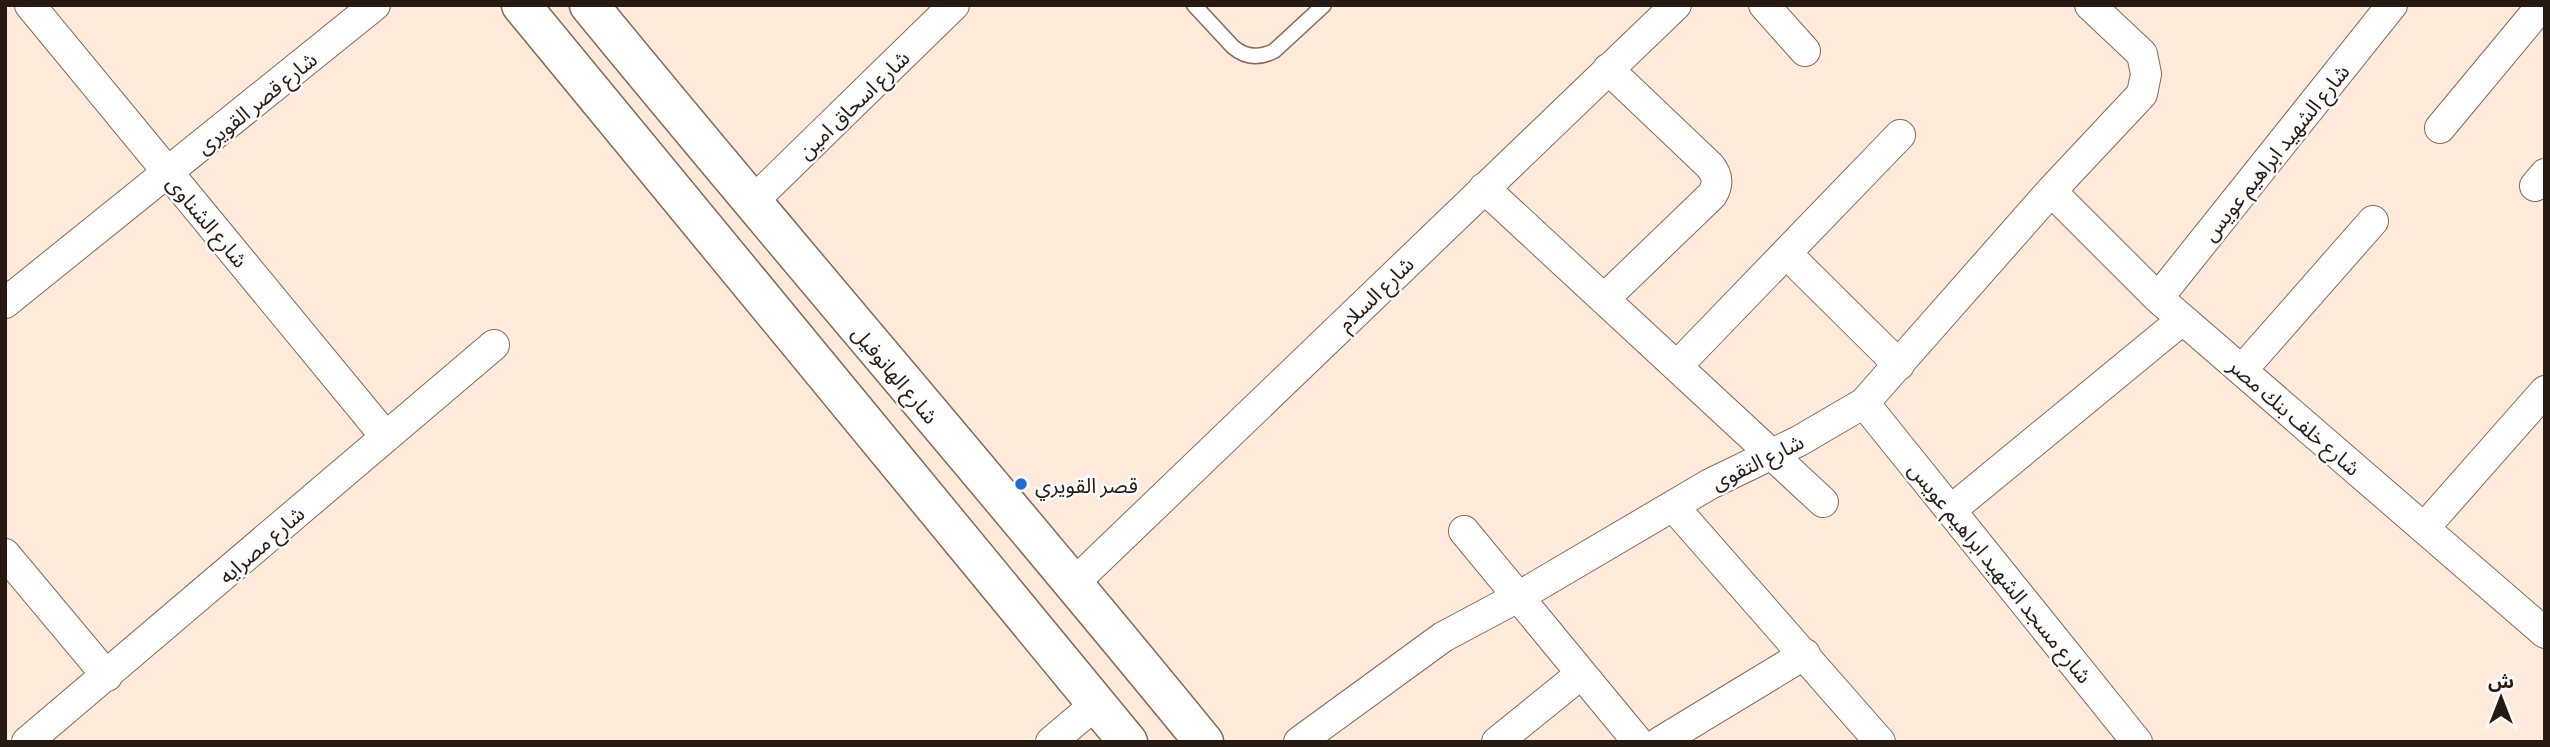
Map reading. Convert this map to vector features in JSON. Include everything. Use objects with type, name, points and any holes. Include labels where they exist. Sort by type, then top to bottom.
[{"type":"street","name":"شارع الشناوى","points":[[30,5],[386,437]]},
{"type":"street","name":"شارع قصر القويرى","points":[[5,303],[374,5]]},
{"type":"street","points":[[521,5],[1128,742]]},
{"type":"street","name":"شارع الهانوفيل","points":[[589,5],[751,203],[1074,583],[1204,742]]},
{"type":"street","name":"شارع اسحاق امين","points":[[751,203],[954,5]]},
{"type":"street","name":"شارع السلام","points":[[1074,583],[1676,5]]},
{"type":"street","points":[[1764,5],[1805,51]]},
{"type":"street","name":"شارع التقوى","points":[[1299,742],[1427,647],[1738,469],[1773,455],[1822,429],[1864,402],[2141,94],[2146,74],[2141,54],[2090,5]]},
{"type":"street","name":"شارع الشهيد ابراهيم عويس","points":[[2158,298],[2392,5]]},
{"type":"street","points":[[2440,128],[2537,20]]},
{"type":"street","points":[[1604,299],[1712,195],[1717,188],[1718,179],[1709,165],[1608,69]]},
{"type":"street","points":[[1677,366],[1900,135]]},
{"type":"street","points":[[1484,188],[1824,502]]},
{"type":"street","name":"شارع خلف بنك مصر","points":[[2051,191],[2182,320],[2545,633]]},
{"type":"street","points":[[2242,370],[2373,221]]},
{"type":"street","points":[[1786,253],[1899,365]]},
{"type":"street","points":[[1951,510],[2182,320]]},
{"type":"street","name":"شارع مصرايه","points":[[27,742],[494,345]]},
{"type":"street","points":[[2425,527],[2545,391]]},
{"type":"street","name":"شارع مسجد الشهيد ابراهيم عويس","points":[[1864,402],[2137,742]]},
{"type":"street","points":[[1673,506],[1880,742]]},
{"type":"street","points":[[1464,531],[1638,742]]},
{"type":"street","points":[[5,554],[107,676]]},
{"type":"street","points":[[1660,742],[1805,654]]},
{"type":"street","points":[[1497,742],[1581,674]]},
{"type":"street","points":[[1051,742],[1096,704]]},
{"type":"lane","points":[[1194,5],[1233,47],[1252,57],[1264,56],[1274,51],[1324,5]]},
{"type":"place","name":"قصر القويري","points":[[1021,484]]}]
